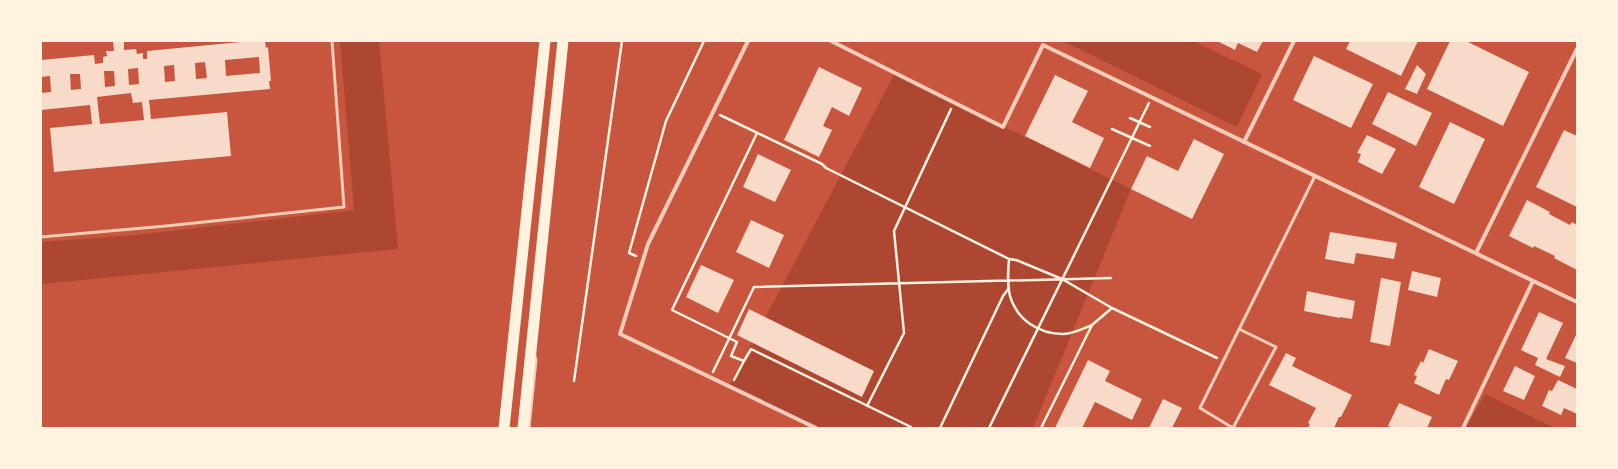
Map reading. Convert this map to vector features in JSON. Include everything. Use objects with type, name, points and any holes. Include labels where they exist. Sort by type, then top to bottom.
[{"type":"highway","points":[[504,428],[545,41]]},
{"type":"highway","points":[[523,428],[563,41]]},
{"type":"street","points":[[748,41],[648,244],[620,334],[816,428]]},
{"type":"street","points":[[831,41],[1002,127],[1044,43],[1244,142],[1577,302]]},
{"type":"street","points":[[1244,142],[1294,41]]},
{"type":"street","points":[[1476,253],[1577,49]]},
{"type":"street","points":[[1463,428],[1533,281]]},
{"type":"lane","points":[[41,236],[166,226],[344,207],[332,41]]},
{"type":"lane","points":[[1239,329],[1276,347],[1233,428],[1200,408],[1223,360],[1315,176]]},
{"type":"lane","points":[[529,428],[536,360],[532,344]]},
{"type":"path","points":[[574,381],[622,41]]},
{"type":"path","points":[[644,259],[629,253],[661,136],[666,121],[704,41]]},
{"type":"path","points":[[989,428],[1152,97]]},
{"type":"path","points":[[867,406],[904,332],[894,231],[954,103]]},
{"type":"path","points":[[713,112],[822,164],[826,168],[1009,259],[1016,260],[1062,279],[1112,308],[1223,360]]},
{"type":"path","points":[[1130,118],[1150,127]]},
{"type":"path","points":[[1112,129],[1150,146]]},
{"type":"path","points":[[744,362],[731,356],[737,342],[672,310],[757,133]]},
{"type":"path","points":[[1009,259],[1007,280],[1010,297],[1019,314],[1030,325],[1038,329],[1045,332],[1064,334],[1080,331],[1092,325],[1112,308]]},
{"type":"path","points":[[710,377],[754,287],[1111,278]]},
{"type":"path","points":[[940,428],[1003,296],[1009,288]]},
{"type":"path","points":[[1041,428],[1092,325]]},
{"type":"path","points":[[730,387],[751,349],[911,427],[910,428]]},
{"type":"shaded area","points":[[340,41],[379,41],[398,249],[41,284],[41,242],[135,235],[354,210]]},
{"type":"shaded area","points":[[1063,41],[1193,41],[1262,74],[1237,127]]},
{"type":"shaded area","points":[[895,73],[1131,189],[1033,428],[816,428],[729,386]]},
{"type":"shaded area","points":[[1485,394],[1555,428],[1466,428]]},
{"type":"building","points":[[113,41],[124,41],[124,50],[136,49],[137,54],[143,53],[143,59],[147,59],[147,51],[265,41],[266,48],[268,47],[271,81],[269,81],[270,89],[149,100],[151,119],[227,112],[231,156],[54,172],[50,128],[92,124],[90,105],[41,110],[41,93],[51,92],[50,76],[41,77],[41,60],[94,55],[95,64],[103,63],[103,57],[107,56],[106,51],[114,51]],"holes":[[[259,57],[260,73],[226,76],[225,60]],[[205,62],[207,78],[196,79],[195,63]],[[174,65],[175,81],[165,82],[164,66]],[[138,68],[139,84],[129,85],[128,69]],[[104,71],[114,71],[115,86],[105,87]],[[70,74],[80,74],[81,89],[71,90]],[[131,93],[133,103],[142,102],[144,120],[100,124],[97,97]]]},
{"type":"building","points":[[1217,41],[1263,41],[1257,52],[1238,43],[1235,50]]},
{"type":"building","points":[[1350,41],[1418,41],[1401,76],[1346,49]]},
{"type":"building","points":[[1450,41],[1466,41],[1529,72],[1503,126],[1427,89]]},
{"type":"building","points":[[1314,56],[1373,84],[1351,128],[1293,100]]},
{"type":"building","points":[[1417,65],[1426,74],[1417,94],[1405,89]]},
{"type":"building","points":[[819,67],[862,88],[849,116],[832,107],[823,126],[832,130],[819,157],[784,140]]},
{"type":"building","points":[[1055,75],[1088,91],[1072,122],[1104,138],[1090,168],[1025,136]]},
{"type":"building","points":[[1388,92],[1432,113],[1416,146],[1372,124]]},
{"type":"building","points":[[1450,122],[1485,139],[1454,204],[1419,187]]},
{"type":"building","points":[[1564,130],[1577,136],[1577,207],[1536,187]]},
{"type":"building","points":[[1367,135],[1396,149],[1382,174],[1358,162],[1361,154],[1357,153]]},
{"type":"building","points":[[1194,139],[1224,154],[1192,219],[1131,189],[1147,156],[1178,171]]},
{"type":"building","points":[[758,154],[791,170],[775,202],[743,187]]},
{"type":"building","points":[[1527,200],[1570,225],[1572,222],[1577,225],[1577,270],[1554,258],[1555,256],[1534,246],[1533,248],[1509,236]]},
{"type":"building","points":[[751,220],[784,235],[769,268],[736,252]]},
{"type":"building","points":[[1330,232],[1397,243],[1394,259],[1356,253],[1354,264],[1325,259]]},
{"type":"building","points":[[701,265],[734,280],[718,313],[686,297]]},
{"type":"building","points":[[1412,271],[1441,278],[1437,297],[1408,290]]},
{"type":"building","points":[[1381,278],[1401,282],[1390,346],[1370,342]]},
{"type":"building","points":[[1307,291],[1355,301],[1352,319],[1304,311]]},
{"type":"building","points":[[749,309],[874,371],[862,397],[737,335]]},
{"type":"building","points":[[1539,312],[1563,323],[1546,359],[1565,366],[1560,377],[1535,365],[1538,358],[1521,350]]},
{"type":"building","points":[[1577,333],[1577,363],[1565,358]]},
{"type":"building","points":[[1429,349],[1458,361],[1449,380],[1446,379],[1439,395],[1414,383],[1417,376],[1414,375],[1421,361],[1423,363]]},
{"type":"building","points":[[1286,353],[1296,358],[1292,366],[1352,395],[1334,428],[1308,428],[1310,424],[1308,423],[1316,408],[1269,385]]},
{"type":"building","points":[[1088,360],[1110,371],[1105,381],[1142,399],[1132,420],[1095,402],[1082,428],[1055,428]]},
{"type":"building","points":[[1515,366],[1535,376],[1524,400],[1503,391]]},
{"type":"building","points":[[1558,380],[1577,389],[1577,414],[1564,408],[1561,415],[1542,406],[1549,390],[1552,391]]},
{"type":"building","points":[[1163,399],[1182,408],[1172,428],[1149,428]]},
{"type":"building","points":[[1399,403],[1432,417],[1427,428],[1393,428],[1388,426]]}]
